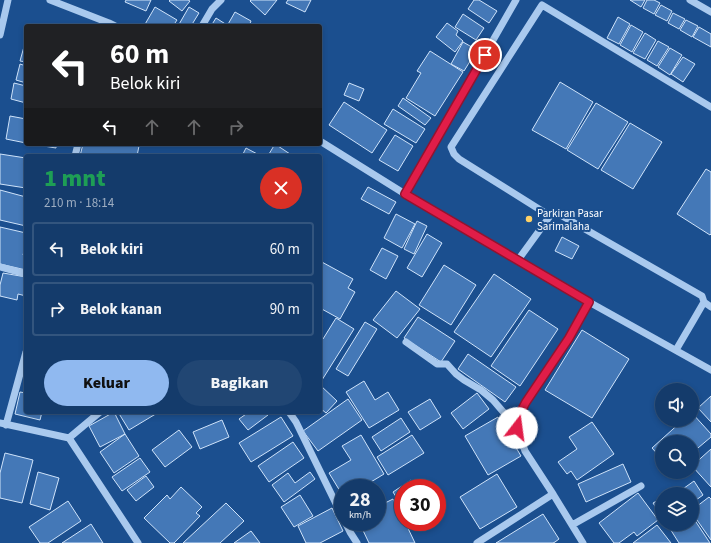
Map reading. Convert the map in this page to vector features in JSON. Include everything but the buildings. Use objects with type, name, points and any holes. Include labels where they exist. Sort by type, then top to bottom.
[{"type":"street","points":[[0,35],[8,0]]},
{"type":"street","points":[[50,0],[108,24]]},
{"type":"street","points":[[203,24],[212,9],[221,0]]},
{"type":"street","points":[[405,194],[516,0]]},
{"type":"street","points":[[690,0],[711,12]]},
{"type":"street","points":[[550,216],[458,159],[451,147],[542,4],[711,107]]},
{"type":"street","points":[[322,142],[405,194],[589,302],[711,370]]},
{"type":"street","points":[[518,260],[550,216],[557,213],[702,296],[704,302],[711,307]]},
{"type":"street","points":[[0,267],[24,273]]},
{"type":"street","points":[[583,543],[525,451],[517,428],[519,415],[526,402],[569,338],[589,302]]},
{"type":"street","points":[[676,350],[704,302]]},
{"type":"street","points":[[406,342],[436,364],[447,364],[464,380],[481,390],[493,400],[517,428]]},
{"type":"street","points":[[24,358],[3,424],[69,438],[138,543]]},
{"type":"street","points":[[69,438],[98,414]]},
{"type":"street","points":[[290,414],[296,422],[334,500]]},
{"type":"street","points":[[572,525],[641,486]]},
{"type":"street","points":[[477,543],[553,494]]},
{"type":"street","points":[[350,531],[357,543]]},
{"type":"place","name":"Parkiran Pasar Sarimalaha","points":[[529,219]]},
{"type":"route","points":[[485,55],[405,194],[589,302],[569,338],[526,402],[519,415],[517,428]]}]
